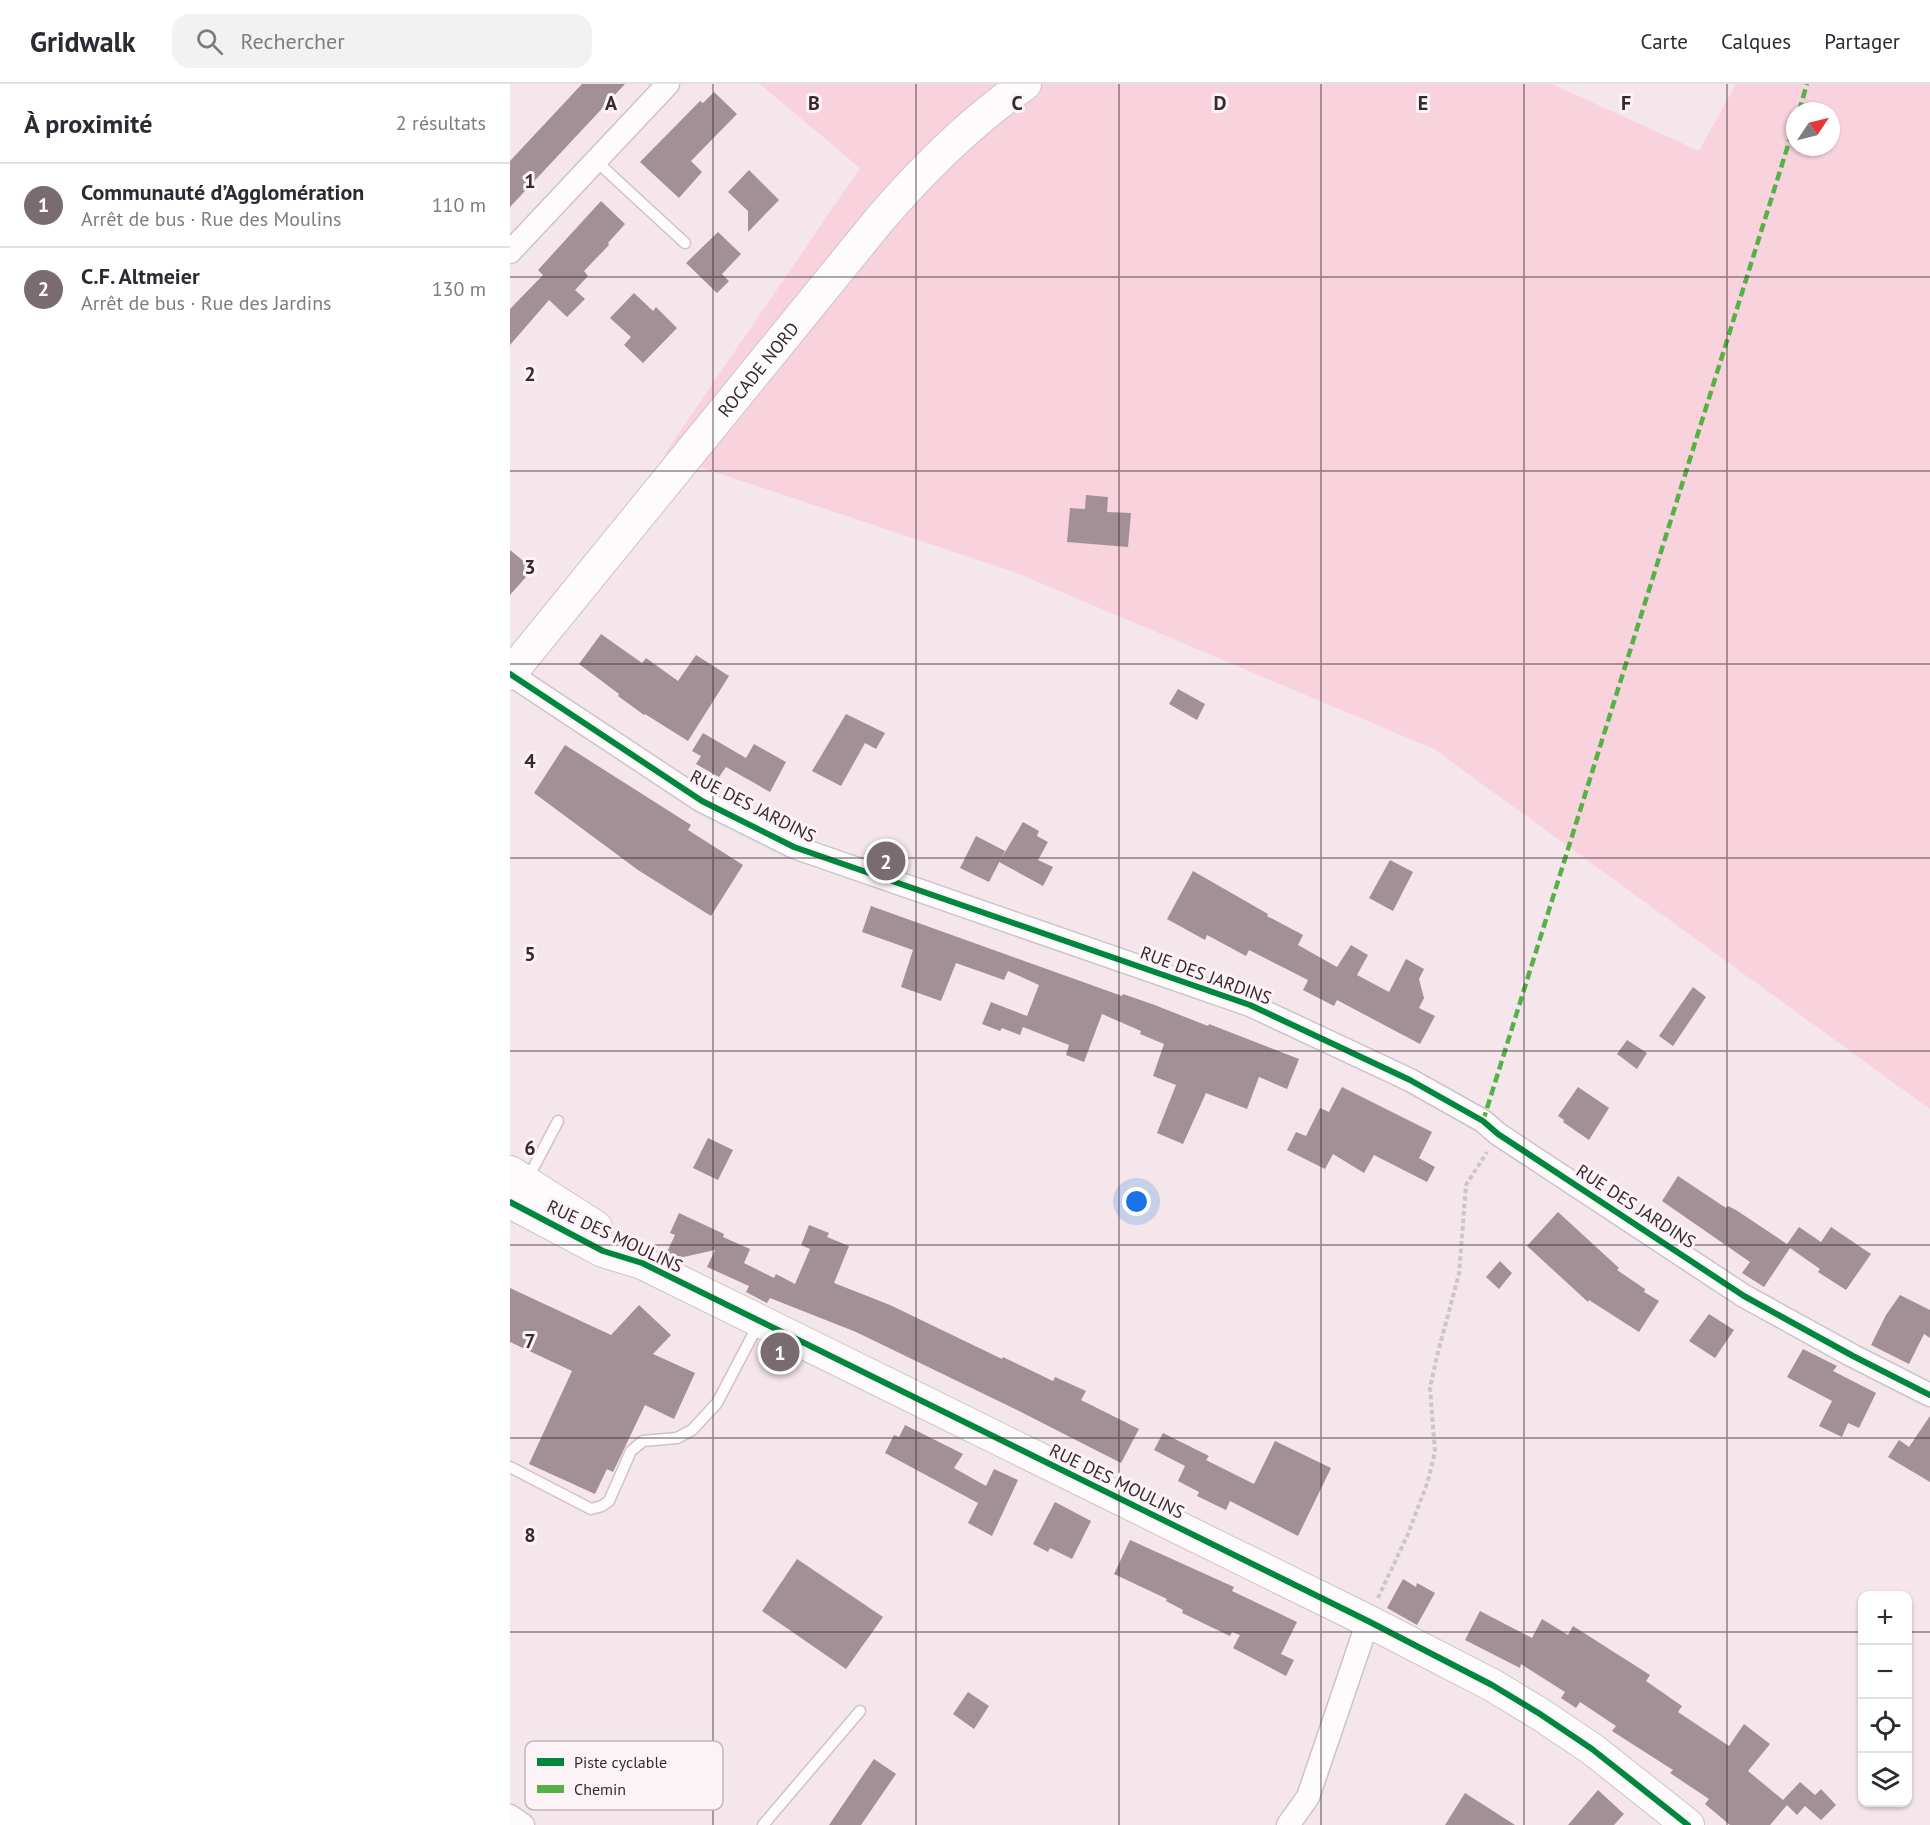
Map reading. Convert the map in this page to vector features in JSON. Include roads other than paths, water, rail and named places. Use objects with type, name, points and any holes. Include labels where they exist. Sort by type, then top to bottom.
[{"type":"main road","name":"ROCADE NORD","points":[[510,674],[913,181],[948,147],[1025,84]]},
{"type":"main road","name":"RUE DES MOULINS","points":[[517,1191],[609,1236],[642,1263],[1368,1621],[1492,1685],[1600,1755],[1688,1825]]},
{"type":"street","points":[[510,252],[668,84]]},
{"type":"street","name":"RUE DES JARDINS","points":[[510,674],[702,801],[794,847],[1250,1005],[1410,1080],[1483,1121],[1498,1134],[1744,1296],[1930,1395]]},
{"type":"street","points":[[1288,1825],[1308,1797],[1368,1621]]},
{"type":"street","points":[[510,1816],[523,1825]]},
{"type":"lane","points":[[596,161],[685,243]]},
{"type":"lane","points":[[517,1191],[558,1121]]},
{"type":"lane","points":[[510,1467],[591,1509],[602,1506],[609,1501],[632,1451],[643,1441],[677,1438],[692,1430],[717,1403],[759,1322]]},
{"type":"lane","points":[[764,1825],[860,1711]]},
{"type":"place","name":"C.F. Altmeier","points":[[886,861]]},
{"type":"place","name":"Communauté d’Agglomération","points":[[780,1352]]}]
